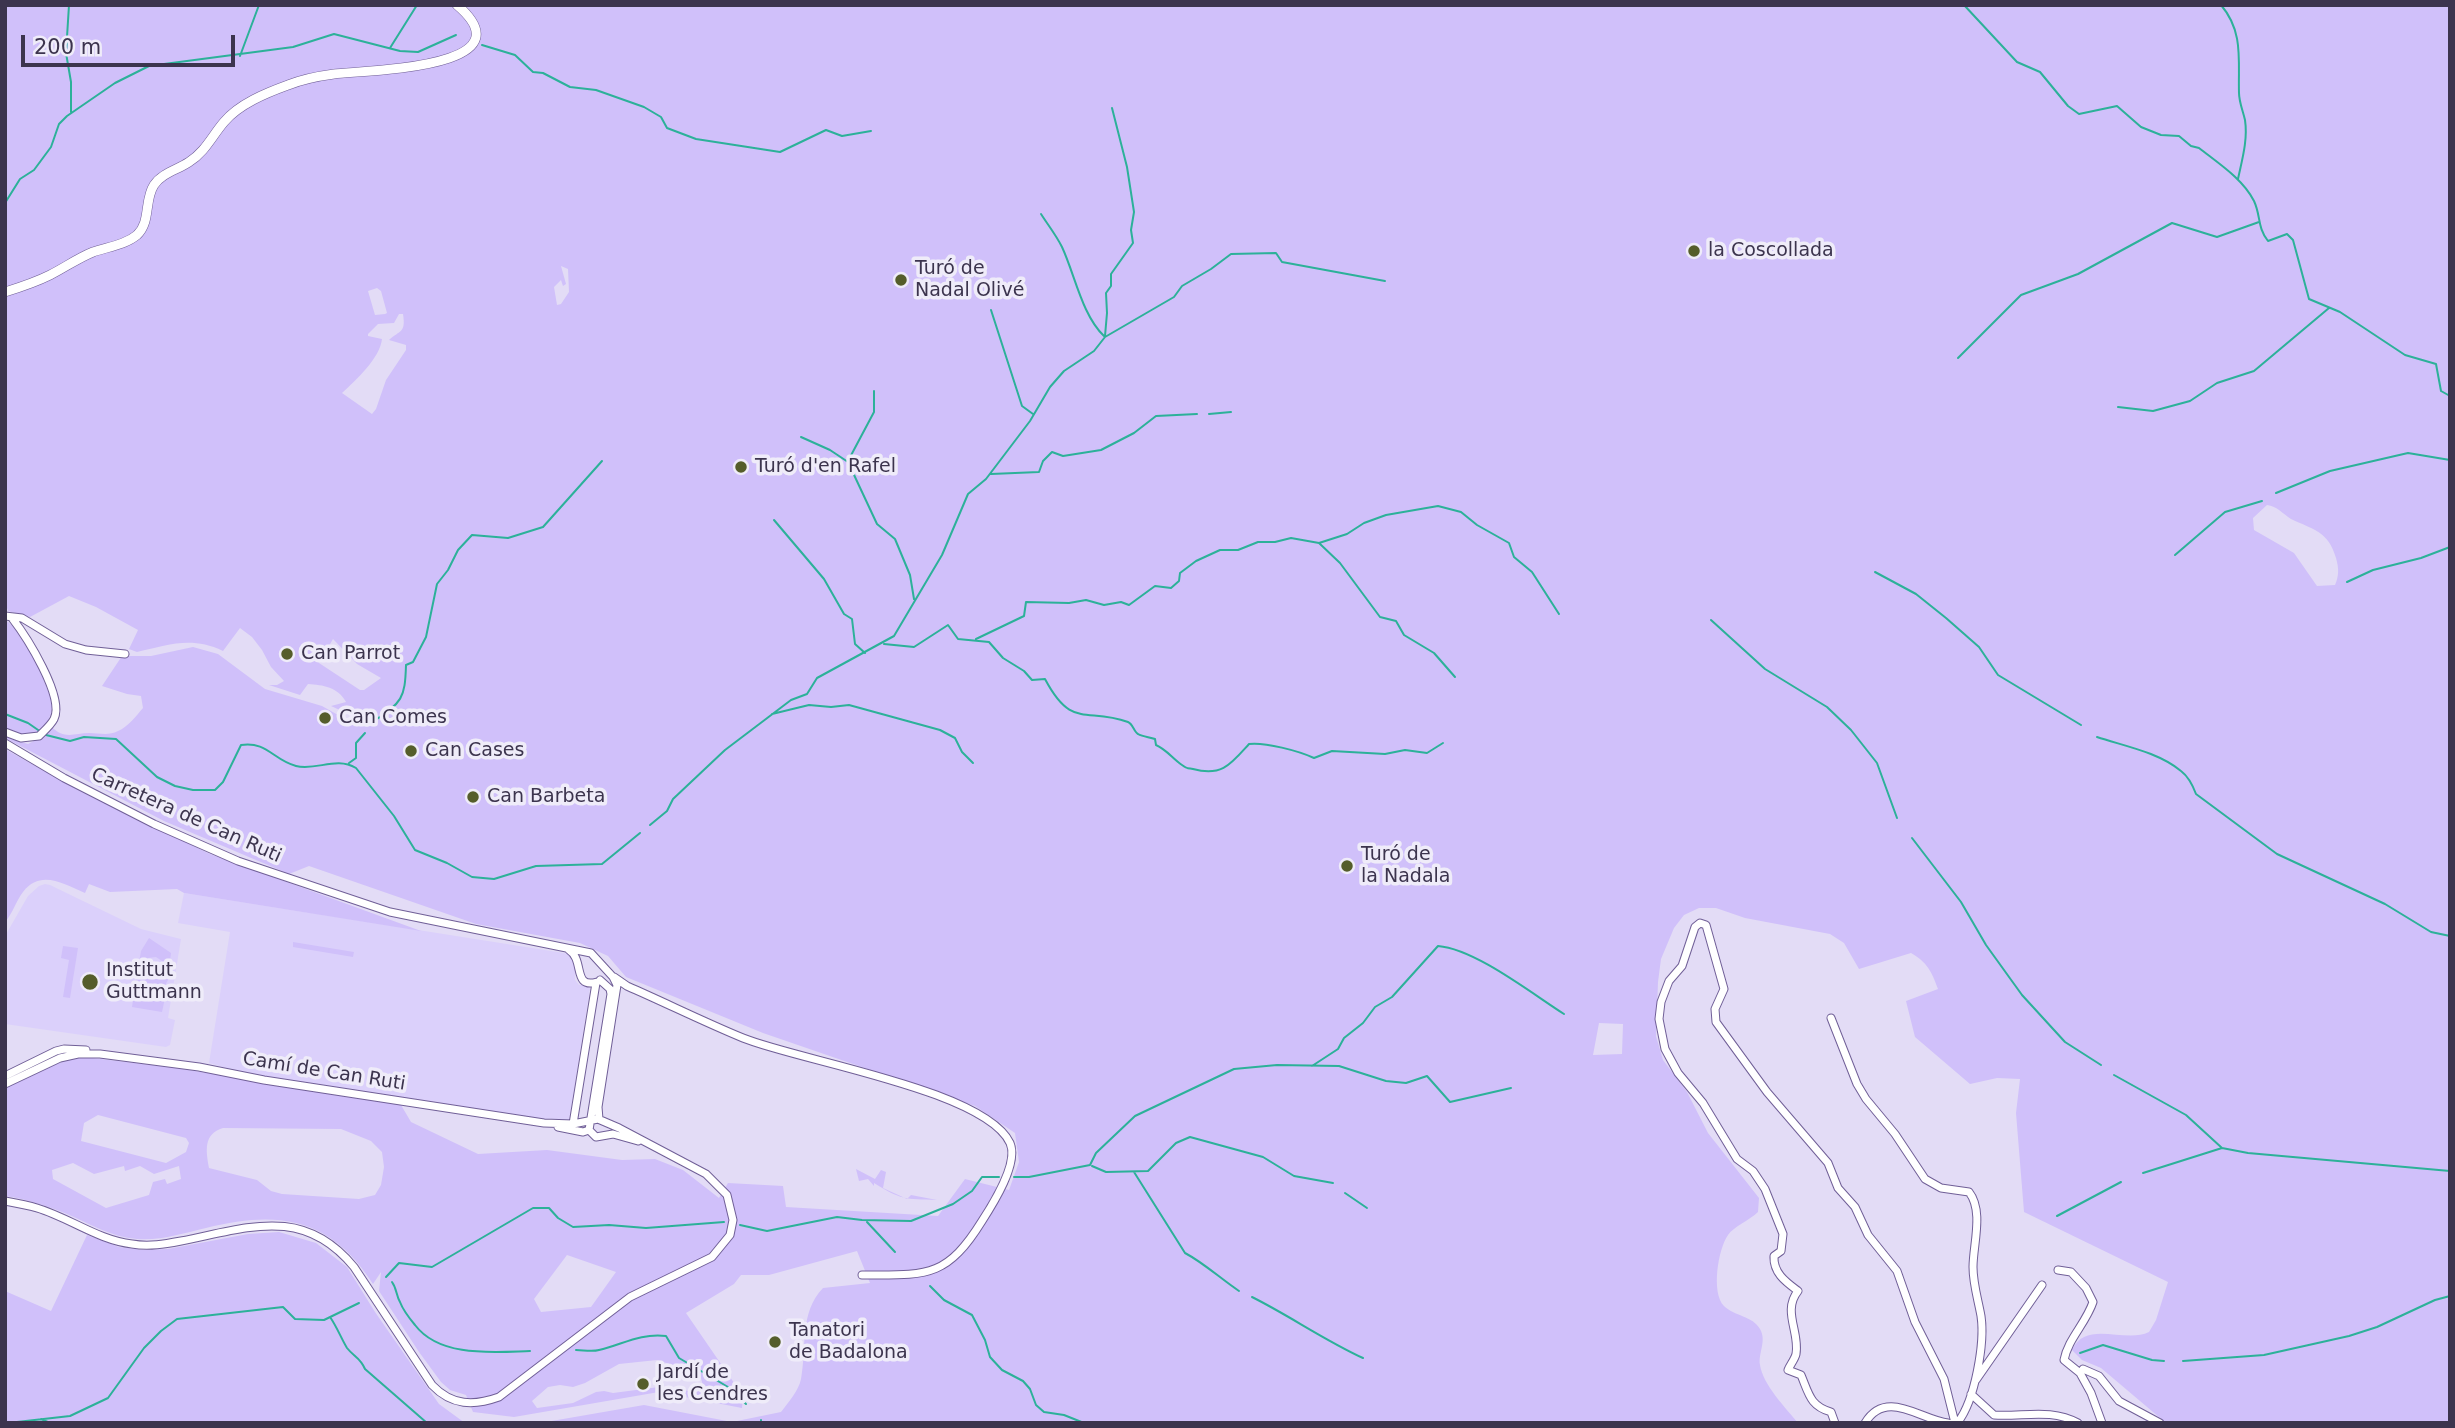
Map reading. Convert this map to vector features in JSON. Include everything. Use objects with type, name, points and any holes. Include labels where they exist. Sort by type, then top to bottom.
[{"type":"street","points":[[5,292],[38,280],[90,253],[121,244],[138,234],[143,227],[152,188],[156,182],[203,151],[226,119],[251,101],[287,85],[313,78],[409,66],[451,59],[463,54],[475,41],[476,27],[473,20],[457,5]]},
{"type":"street","points":[[9,617],[22,618],[65,645],[125,654]]},
{"type":"street","points":[[5,732],[21,738],[39,736],[55,718],[54,694],[48,678],[9,617]]},
{"type":"street","name":"Carretera de Can Ruti","points":[[5,743],[64,778],[154,824],[238,861],[390,912],[591,953],[615,981]]},
{"type":"street","points":[[1835,1423],[1830,1412],[1818,1409],[1801,1376],[1788,1370],[1796,1353],[1790,1313],[1793,1297],[1798,1291],[1783,1280],[1774,1265],[1774,1256],[1781,1251],[1783,1234],[1774,1209],[1753,1171],[1737,1158],[1703,1103],[1678,1073],[1665,1049],[1659,1018],[1661,1002],[1669,981],[1682,966],[1695,927],[1700,923],[1706,925],[1724,989],[1715,1009],[1716,1022],[1767,1092],[1828,1163],[1838,1188],[1855,1207],[1868,1235],[1897,1271],[1915,1322],[1944,1379],[1952,1423]]},
{"type":"street","points":[[565,948],[576,955],[583,981],[615,981],[744,1038],[939,1096],[977,1113],[1002,1131],[1012,1150],[1007,1175],[987,1213],[960,1253],[945,1265],[926,1272],[862,1275]]},
{"type":"street","points":[[573,1124],[603,974],[600,964],[588,959],[579,970]]},
{"type":"street","points":[[615,981],[595,1137],[613,1134],[649,1143]]},
{"type":"street","points":[[597,1121],[611,993],[601,983]]},
{"type":"street","points":[[1831,1018],[1866,1100],[1895,1134],[1925,1179],[1941,1188],[1969,1192],[1974,1198],[1976,1236],[1973,1275],[1981,1318],[1981,1335],[1974,1383],[1962,1417],[1952,1423],[1911,1409],[1891,1408],[1877,1410],[1865,1423]]},
{"type":"street","name":"Camí de Can Ruti","points":[[5,1076],[43,1056],[64,1049],[86,1050],[199,1067],[272,1082],[544,1123],[583,1132],[597,1121]]},
{"type":"street","name":"Camí de Can Ruti","points":[[43,1056],[100,1054]]},
{"type":"street","name":"Camí de Can Ruti","points":[[14,1080],[16,1074],[41,1060],[43,1056]]},
{"type":"street","name":"Camí de Can Ruti","points":[[5,1084],[50,1061],[69,1056]]},
{"type":"street","points":[[597,1121],[607,1129],[604,1134]]},
{"type":"street","points":[[5,1201],[37,1208],[113,1241],[135,1245],[159,1245],[259,1225],[289,1226],[311,1232],[339,1250],[354,1267],[438,1391],[465,1404],[482,1403],[499,1397],[523,1381],[601,1317],[630,1297],[700,1265],[721,1249],[730,1235],[733,1220],[727,1195],[706,1174],[649,1143],[597,1121]]},
{"type":"street","name":"Camí de Can Ruti","points":[[544,1123],[597,1121]]},
{"type":"street","points":[[2058,1270],[2071,1272],[2086,1288],[2092,1302],[2088,1315],[2066,1349],[2064,1360],[2080,1373],[2102,1423]]},
{"type":"street","points":[[1974,1383],[2042,1285]]},
{"type":"street","points":[[2080,1373],[2083,1369],[2099,1376],[2119,1401],[2160,1423]]},
{"type":"street","points":[[1971,1394],[1994,1415],[2044,1414],[2067,1417],[2078,1423]]},
{"type":"shaded area","points":[[5,5],[2450,5],[2450,1423],[2166,1423],[2101,1368],[2082,1360],[2072,1350],[2078,1341],[2087,1336],[2129,1336],[2149,1332],[2156,1320],[2168,1282],[2024,1212],[2016,1113],[2020,1079],[1997,1078],[1970,1084],[1915,1037],[1906,1001],[1938,989],[1925,964],[1911,953],[1859,969],[1844,943],[1830,934],[1745,918],[1716,908],[1699,908],[1684,915],[1674,928],[1661,959],[1656,1036],[1663,1060],[1687,1092],[1708,1133],[1759,1198],[1758,1212],[1734,1229],[1724,1242],[1717,1271],[1718,1291],[1724,1306],[1753,1321],[1760,1329],[1763,1338],[1760,1360],[1762,1373],[1798,1423],[540,1423],[644,1405],[732,1422],[781,1412],[800,1383],[807,1319],[815,1298],[823,1288],[870,1283],[857,1251],[769,1275],[741,1275],[734,1284],[686,1313],[743,1396],[742,1408],[659,1392],[514,1417],[473,1412],[466,1395],[450,1390],[441,1382],[419,1352],[379,1291],[381,1272],[373,1284],[339,1244],[320,1232],[279,1220],[256,1220],[232,1222],[163,1238],[127,1238],[44,1206],[5,1196],[5,1085],[62,1060],[84,1057],[177,1068],[401,1105],[411,1122],[478,1154],[547,1150],[622,1160],[655,1159],[683,1170],[719,1198],[728,1183],[783,1186],[786,1207],[938,1216],[965,1179],[1009,1190],[1019,1162],[1015,1133],[975,1106],[763,1033],[626,977],[608,956],[580,943],[476,924],[309,866],[289,874],[164,821],[5,738],[28,744],[45,735],[52,727],[65,735],[114,733],[128,724],[143,708],[141,696],[102,686],[122,656],[151,656],[193,647],[218,654],[265,689],[322,706],[367,727],[372,725],[331,706],[346,702],[339,693],[330,688],[308,684],[300,695],[269,685],[284,681],[271,667],[252,637],[240,628],[223,651],[190,643],[137,652],[129,649],[138,630],[69,596],[30,617],[8,611],[5,602]],"holes":[[[561,266],[568,269],[569,292],[561,304],[557,305],[554,287],[561,280],[563,286],[566,284]],[[377,288],[381,291],[387,313],[375,315],[368,291]],[[399,314],[403,314],[403,328],[389,340],[406,345],[406,350],[386,380],[372,414],[342,393],[377,354],[382,339],[368,334],[378,324],[394,323]],[[2267,505],[2313,529],[2329,542],[2338,569],[2335,585],[2317,586],[2294,553],[2254,530],[2253,518]],[[333,639],[357,664],[381,678],[360,690],[319,663]],[[1599,1023],[1623,1024],[1622,1054],[1593,1055]],[[98,1115],[186,1138],[189,1143],[186,1152],[166,1163],[81,1141],[84,1123]],[[223,1128],[341,1129],[371,1141],[382,1152],[384,1167],[381,1185],[375,1195],[359,1199],[282,1194],[271,1191],[257,1180],[209,1168],[209,1139]],[[73,1163],[94,1174],[124,1166],[125,1171],[140,1166],[154,1174],[179,1166],[181,1179],[167,1184],[165,1179],[153,1182],[149,1195],[106,1208],[53,1179],[52,1170]],[[567,1255],[616,1272],[591,1307],[541,1312],[534,1299]],[[657,1360],[700,1374],[703,1386],[697,1392],[659,1387],[613,1393],[596,1392],[573,1403],[537,1408],[532,1401],[548,1387],[573,1387],[619,1364]]]},
{"type":"shaded area","points":[[5,620],[27,645],[52,701],[49,720],[37,735],[25,736],[5,728]]},
{"type":"shaded area","points":[[5,749],[80,791],[210,854],[421,931],[184,893],[177,889],[110,892],[89,884],[85,893],[52,880],[37,881],[30,885],[5,922]]},
{"type":"shaded area","name":"Institut Guttmann","points":[[45,884],[141,929],[181,939],[168,1018],[175,1020],[170,1045],[166,1047],[5,1024],[5,936],[28,896]]},
{"type":"shaded area","points":[[184,893],[570,954],[575,959],[575,980],[579,985],[590,988],[569,1121],[565,1123],[254,1076],[209,1063],[230,932],[178,923]]},
{"type":"shaded area","points":[[149,938],[171,953],[168,980],[163,989],[165,998],[162,1012],[132,1007],[138,966],[144,966],[146,973],[151,976],[158,975],[163,970],[162,961],[156,957],[139,963],[141,951]]},
{"type":"shaded area","points":[[293,942],[354,952],[353,957],[293,947]]},
{"type":"shaded area","points":[[63,946],[78,948],[70,998],[63,997],[69,960],[61,958]]},
{"type":"shaded area","points":[[856,1169],[875,1179],[881,1170],[886,1172],[883,1188],[904,1198],[891,1193],[874,1183],[874,1186],[868,1179],[859,1181]]},
{"type":"shaded area","points":[[911,1195],[937,1200],[917,1199],[908,1198]]},
{"type":"shaded area","points":[[279,1232],[316,1243],[347,1267],[439,1404],[465,1423],[5,1423],[5,1291],[51,1311],[87,1235],[119,1247],[144,1250],[168,1249],[248,1234]]},
{"type":"waterway","points":[[69,5],[66,53],[71,82],[71,112]]},
{"type":"waterway","points":[[240,56],[259,5]]},
{"type":"waterway","points":[[390,48],[417,5]]},
{"type":"waterway","points":[[1964,5],[2017,62],[2040,72],[2068,106],[2079,114],[2117,106],[2141,127],[2161,135],[2179,136],[2222,166],[2237,179],[2254,201],[2262,231],[2268,241],[2287,234],[2293,240],[2309,299],[2340,312],[2405,355],[2436,364],[2441,391],[2450,396]]},
{"type":"waterway","points":[[2221,5],[2237,36],[2239,96],[2246,135],[2238,179]]},
{"type":"waterway","points":[[5,203],[20,179],[34,170],[51,147],[59,124],[67,116],[115,83],[149,66],[293,47],[334,34],[400,51],[418,52],[456,35]]},
{"type":"waterway","points":[[482,45],[515,55],[533,72],[543,73],[570,87],[596,90],[644,107],[661,117],[667,128],[696,139],[780,152],[826,130],[842,136],[871,131]]},
{"type":"waterway","points":[[1105,336],[1106,293],[1111,286],[1111,274],[1133,243],[1131,230],[1134,212],[1127,167],[1112,108]]},
{"type":"waterway","points":[[1041,214],[1062,247],[1090,317],[1104,336]]},
{"type":"waterway","points":[[1958,358],[2021,295],[2078,274],[2172,223],[2217,237],[2259,222]]},
{"type":"waterway","points":[[650,825],[667,811],[673,799],[725,750],[791,700],[807,694],[817,678],[894,636],[942,555],[968,494],[986,479],[1030,421],[1050,387],[1064,371],[1094,351],[1105,337],[1174,297],[1182,286],[1231,254],[1276,253],[1282,262],[1385,281]]},
{"type":"waterway","points":[[2118,407],[2153,411],[2190,401],[2217,383],[2254,371],[2329,308]]},
{"type":"waterway","points":[[991,310],[1022,406],[1033,414]]},
{"type":"waterway","points":[[848,461],[874,412],[874,391]]},
{"type":"waterway","points":[[1209,414],[1231,412]]},
{"type":"waterway","points":[[991,474],[1039,472],[1043,461],[1052,452],[1063,456],[1101,450],[1134,433],[1156,416],[1197,414]]},
{"type":"waterway","points":[[801,437],[830,450],[848,462],[877,524],[895,539],[910,575],[914,599]]},
{"type":"waterway","points":[[2276,493],[2330,471],[2408,453],[2450,460]]},
{"type":"waterway","points":[[374,721],[391,709],[403,693],[406,665],[413,662],[426,637],[437,584],[458,550],[472,535],[508,538],[543,527],[602,461]]},
{"type":"waterway","points":[[2175,555],[2225,512],[2262,501]]},
{"type":"waterway","points":[[976,639],[1024,616],[1026,602],[1069,603],[1086,600],[1104,605],[1121,602],[1129,605],[1155,586],[1171,588],[1179,581],[1180,573],[1196,561],[1220,550],[1238,550],[1258,542],[1291,538],[1319,543],[1347,534],[1364,523],[1386,515],[1438,506],[1461,512],[1477,525],[1509,543],[1514,557],[1532,572],[1559,614]]},
{"type":"waterway","points":[[774,520],[824,579],[844,614],[852,619],[855,644],[865,653]]},
{"type":"waterway","points":[[1319,543],[1340,563],[1380,617],[1396,621],[1404,635],[1434,653],[1455,677]]},
{"type":"waterway","points":[[2347,582],[2373,570],[2421,558],[2450,547]]},
{"type":"waterway","points":[[1875,572],[1916,594],[1946,618],[1979,647],[1998,675],[2081,725]]},
{"type":"waterway","points":[[1711,620],[1765,669],[1827,707],[1851,730],[1877,763],[1897,818]]},
{"type":"waterway","points":[[884,644],[914,647],[948,625],[958,639],[989,642],[1003,658],[1024,671],[1032,680],[1045,679],[1063,705],[1072,711],[1128,722],[1138,734],[1155,739],[1156,745],[1178,762],[1203,771],[1225,767],[1249,744],[1264,744],[1314,758],[1332,751],[1385,754],[1405,750],[1427,753],[1443,743]]},
{"type":"waterway","points":[[772,714],[809,705],[849,705],[940,730],[955,738],[962,752],[973,763]]},
{"type":"waterway","points":[[5,714],[28,723],[41,732]]},
{"type":"waterway","points":[[349,763],[356,758],[356,743],[365,733]]},
{"type":"waterway","points":[[46,735],[70,741],[84,737],[116,739],[157,777],[175,786],[193,790],[215,790],[223,782],[241,745],[264,748],[296,766],[311,767],[334,763],[349,765],[356,768],[394,816],[415,850],[472,877],[494,879],[536,866],[602,864],[640,833]]},
{"type":"waterway","points":[[2097,737],[2140,750],[2172,764],[2186,776],[2196,794],[2277,854],[2385,904],[2431,932],[2450,936]]},
{"type":"waterway","points":[[1912,838],[1961,902],[1986,945],[2022,995],[2065,1042],[2101,1065]]},
{"type":"waterway","points":[[1312,1066],[1338,1049],[1344,1038],[1363,1023],[1375,1007],[1392,997],[1438,946],[1453,949],[1485,963],[1564,1014]]},
{"type":"waterway","points":[[1014,1177],[1029,1177],[1090,1165],[1096,1153],[1135,1116],[1234,1069],[1277,1065],[1339,1066],[1386,1081],[1406,1083],[1427,1076],[1450,1102],[1511,1088]]},
{"type":"waterway","points":[[2114,1075],[2186,1115],[2222,1148],[2248,1153],[2450,1171]]},
{"type":"waterway","points":[[1092,1166],[1106,1172],[1148,1171],[1176,1143],[1190,1137],[1263,1157],[1294,1176],[1333,1183]]},
{"type":"waterway","points":[[2143,1173],[2222,1148]]},
{"type":"waterway","points":[[1134,1172],[1185,1253],[1239,1291]]},
{"type":"waterway","points":[[740,1225],[767,1231],[837,1217],[911,1221],[953,1204],[972,1191],[982,1177],[999,1177]]},
{"type":"waterway","points":[[2057,1216],[2121,1182]]},
{"type":"waterway","points":[[1345,1193],[1367,1208]]},
{"type":"waterway","points":[[386,1277],[399,1263],[432,1267],[533,1208],[549,1208],[558,1218],[573,1227],[609,1225],[646,1228],[724,1222]]},
{"type":"waterway","points":[[867,1222],[895,1252]]},
{"type":"waterway","points":[[392,1282],[401,1305],[411,1320],[426,1336],[438,1343],[468,1351],[530,1351]]},
{"type":"waterway","points":[[930,1286],[944,1300],[972,1315],[985,1340],[990,1357],[1002,1370],[1023,1381],[1030,1389],[1036,1405],[1044,1412],[1064,1415],[1084,1423]]},
{"type":"waterway","points":[[2183,1361],[2264,1355],[2349,1336],[2450,1296]]},
{"type":"waterway","points":[[1252,1297],[1363,1358]]},
{"type":"waterway","points":[[8,1423],[70,1416],[108,1398],[144,1348],[177,1319],[283,1307],[295,1319],[324,1320],[359,1303]]},
{"type":"waterway","points":[[330,1317],[347,1348],[365,1369],[427,1423]]},
{"type":"waterway","points":[[576,1350],[596,1351],[639,1338],[666,1336],[679,1358],[728,1387],[746,1404]]},
{"type":"waterway","points":[[2080,1353],[2103,1345],[2164,1361]]},
{"type":"waterway","points":[[41,1419],[50,1423]]},
{"type":"place","name":"la Coscollada","points":[[1694,251]]},
{"type":"place","name":"Turó de Nadal Olivé","points":[[901,280]]},
{"type":"place","name":"Turó d'en Rafel","points":[[741,467]]},
{"type":"place","name":"Can Parrot","points":[[287,654]]},
{"type":"place","name":"Can Comes","points":[[325,718]]},
{"type":"place","name":"Can Cases","points":[[411,751]]},
{"type":"place","name":"Can Barbeta","points":[[473,797]]},
{"type":"place","name":"Turó de la Nadala","points":[[1347,866]]},
{"type":"place","name":"Institut Guttmann","points":[[90,982]]},
{"type":"place","name":"Tanatori de Badalona","points":[[775,1342]]},
{"type":"place","name":"Jardí de les Cendres","points":[[643,1384]]}]
